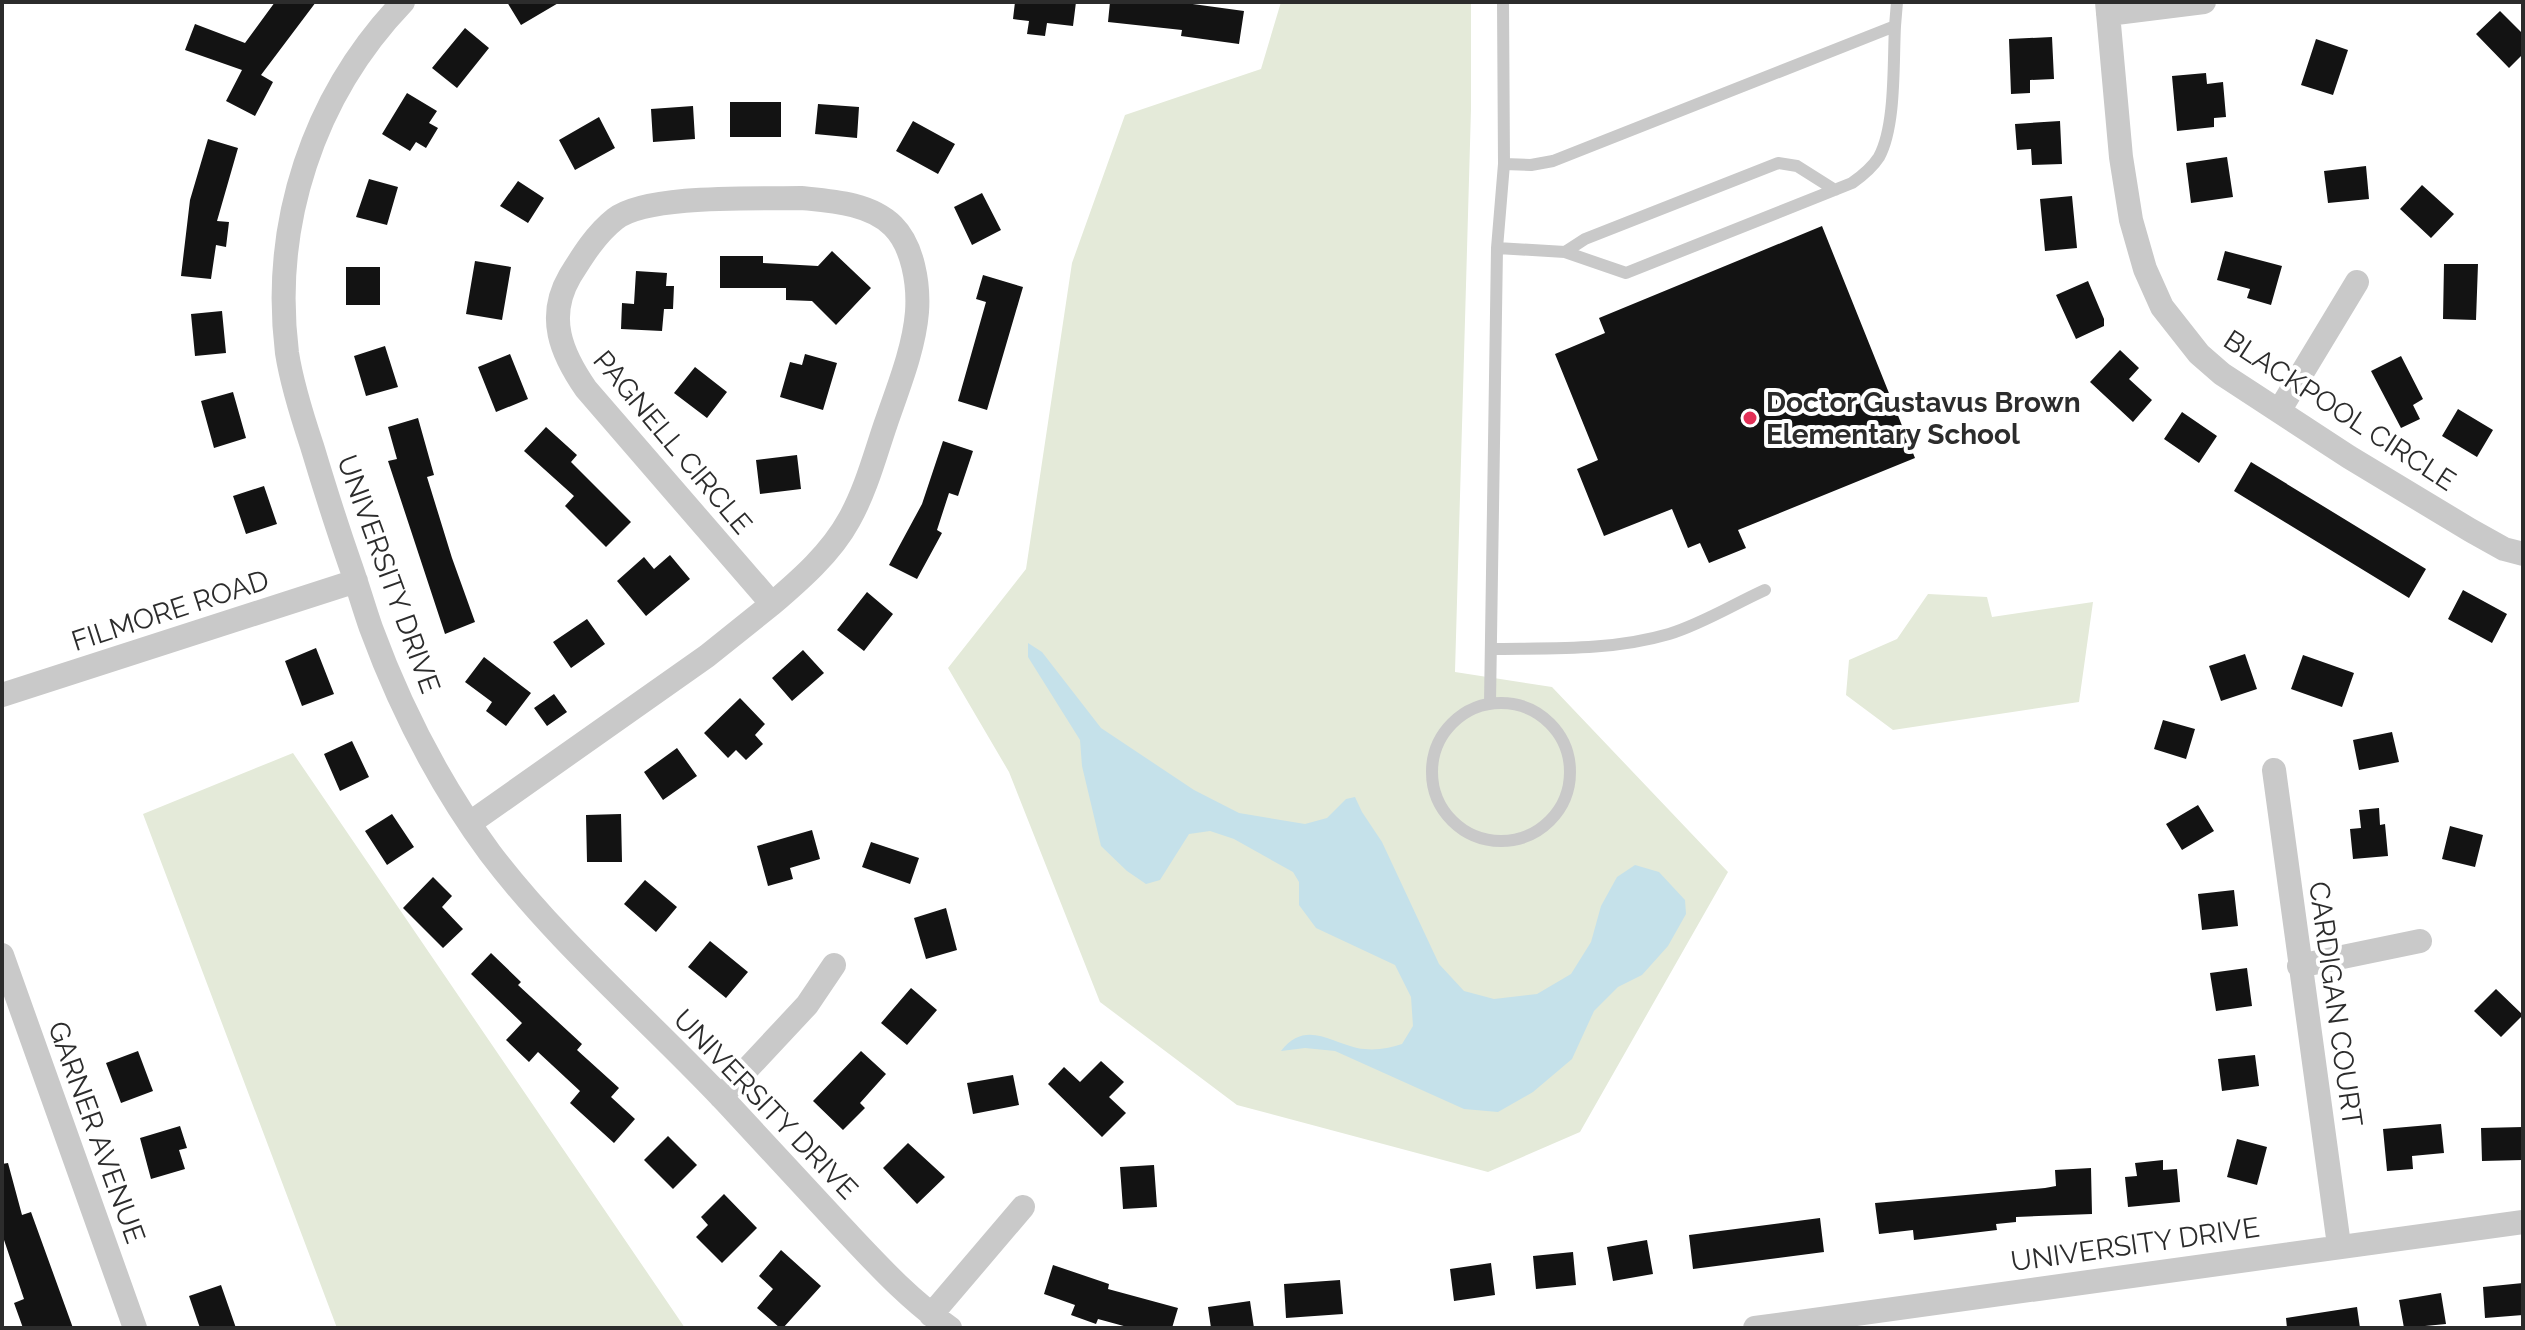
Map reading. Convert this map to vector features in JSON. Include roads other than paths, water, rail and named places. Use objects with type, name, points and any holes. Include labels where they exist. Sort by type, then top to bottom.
[{"type":"street","name":"UNIVERSITY DRIVE","points":[[403,2],[353,66],[322,118],[297,187],[284,257],[288,355],[298,400],[370,627],[415,731],[492,855],[576,951],[721,1097],[889,1277],[941,1321]]},
{"type":"street","points":[[2108,8],[2204,2]]},
{"type":"street","name":"BLACKPOOL CIRCLE","points":[[2108,8],[2121,157],[2131,220],[2145,269],[2162,307],[2199,354],[2222,374],[2470,530],[2504,549],[2523,554]]},
{"type":"street","name":"PAGNELL CIRCLE","points":[[470,823],[707,656],[772,604],[799,582],[849,520],[865,485],[912,340],[917,302],[912,264],[894,227],[872,212],[838,202],[801,198],[659,203],[634,209],[617,217],[601,232],[566,283],[558,313],[563,347],[569,364],[586,389],[772,604]]},
{"type":"street","points":[[2279,411],[2357,282]]},
{"type":"street","name":"FILMORE ROAD","points":[[2,695],[356,581]]},
{"type":"street","name":"CARDIGAN COURT","points":[[2274,770],[2339,1245]]},
{"type":"street","points":[[2299,966],[2420,941]]},
{"type":"street","name":"GARNER AVENUE","points":[[3,961],[135,1328]]},
{"type":"street","points":[[721,1097],[807,1005],[834,965]]},
{"type":"street","points":[[941,1321],[1023,1207]]},
{"type":"street","name":"UNIVERSITY DRIVE","points":[[1755,1328],[2523,1222]]},
{"type":"lane","points":[[1490,703],[1497,248],[1504,164],[1503,2]]},
{"type":"lane","points":[[1497,248],[1565,252],[1626,273],[1852,183],[1878,159],[1889,127],[1897,2]]},
{"type":"lane","points":[[1504,164],[1531,165],[1553,161],[1895,26]]},
{"type":"lane","points":[[1565,252],[1585,239],[1778,163],[1797,166],[1835,190]]},
{"type":"lane","points":[[1491,649],[1579,648],[1647,639],[1672,633],[1765,590]]},
{"type":"lane","points":[[1490,703],[1507,703],[1537,712],[1559,734],[1570,763],[1567,794],[1551,821],[1539,831],[1509,841],[1494,842],[1465,832],[1442,810],[1432,781],[1435,750],[1451,724],[1463,713],[1490,703]]},
{"type":"water","points":[[1028,643],[1042,652],[1101,728],[1194,790],[1239,813],[1305,824],[1327,818],[1346,799],[1355,797],[1382,842],[1439,964],[1464,991],[1494,999],[1537,994],[1571,974],[1591,942],[1601,906],[1617,877],[1635,865],[1659,872],[1685,900],[1686,914],[1668,946],[1642,975],[1618,987],[1594,1011],[1572,1059],[1533,1092],[1498,1112],[1464,1109],[1335,1051],[1305,1048],[1281,1051],[1290,1042],[1308,1035],[1363,1049],[1402,1044],[1413,1026],[1411,997],[1395,965],[1316,928],[1299,905],[1299,882],[1293,872],[1234,839],[1210,831],[1189,834],[1160,880],[1146,884],[1127,871],[1101,846],[1082,766],[1080,740],[1028,657]]},
{"type":"place","name":"Doctor Gustavus Brown Elementary School","points":[[1750,418]]}]
